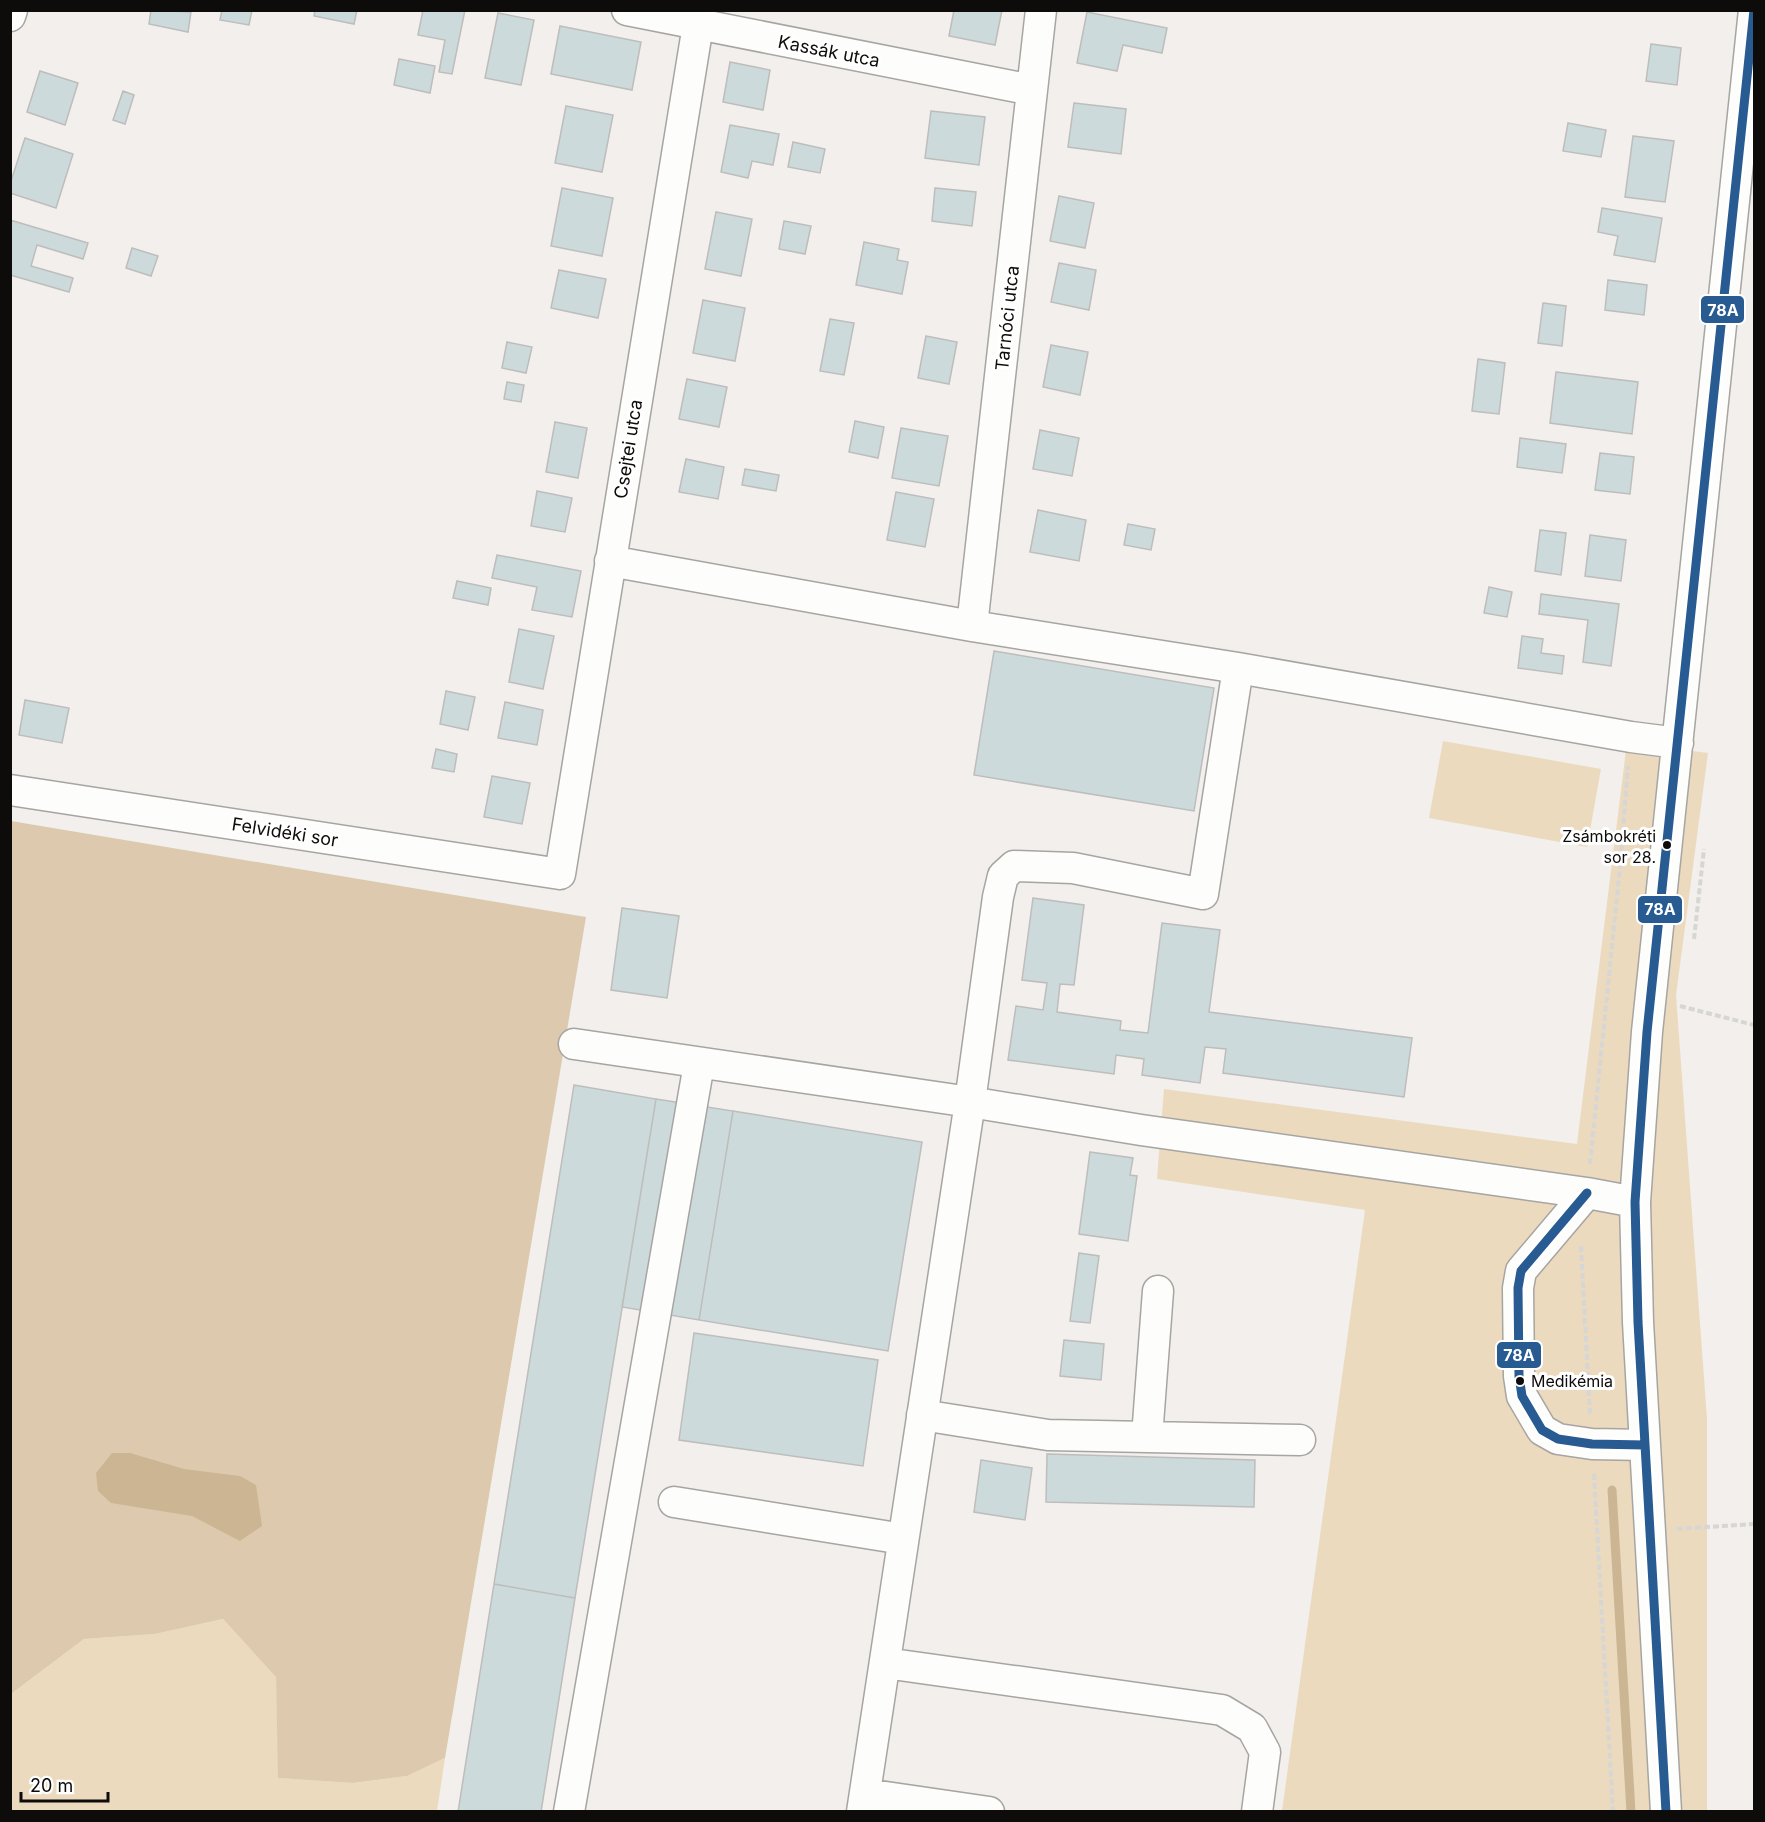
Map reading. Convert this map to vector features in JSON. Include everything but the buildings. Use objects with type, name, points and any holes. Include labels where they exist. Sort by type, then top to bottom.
[{"type":"street","points":[[10,16],[12,10]]},
{"type":"street","name":"Kassák utca","points":[[627,10],[698,26],[1032,90]]},
{"type":"street","name":"Tarnóci utca","points":[[972,626],[1041,10]]},
{"type":"street","points":[[1666,1812],[1645,1445],[1635,1202],[1641,1094],[1754,10]]},
{"type":"street","name":"Csejtei utca","points":[[560,873],[698,26]]},
{"type":"street","points":[[610,561],[972,626],[1238,668],[1631,737],[1678,742]]},
{"type":"street","points":[[989,1812],[863,1803],[970,1102],[998,897],[1003,876],[1014,866],[1073,868],[1203,894],[1238,668]]},
{"type":"street","name":"Felvidéki sor","points":[[10,790],[560,873]]},
{"type":"street","points":[[574,1044],[970,1102],[1141,1130],[1587,1193],[1635,1202]]},
{"type":"street","points":[[569,1812],[699,1064]]},
{"type":"street","points":[[1587,1193],[1521,1271],[1518,1287],[1519,1376],[1522,1396],[1542,1430],[1558,1439],[1592,1444],[1645,1445]]},
{"type":"street","points":[[1146,1437],[1158,1291]]},
{"type":"street","points":[[922,1416],[1048,1436],[1300,1440]]},
{"type":"street","points":[[674,1502],[903,1539]]},
{"type":"street","points":[[885,1663],[1222,1710],[1252,1728],[1265,1752],[1257,1812]]},
{"type":"path","points":[[1587,1193],[1631,737]]},
{"type":"path","points":[[1694,939],[1704,849]]},
{"type":"path","points":[[1651,999],[1755,1025]]},
{"type":"path","points":[[1581,1240],[1613,1812]]},
{"type":"path","points":[[1698,1528],[1755,1524]]},
{"type":"shaded area","points":[[1443,741],[1601,769],[1587,847],[1429,818]]},
{"type":"shaded area","points":[[1643,744],[1708,753],[1676,995],[1707,1419],[1707,1811],[1282,1811],[1365,1210],[1157,1179],[1164,1089],[1577,1144],[1626,750]]},
{"type":"shaded area","points":[[11,821],[586,917],[445,1758],[407,1776],[353,1783],[278,1778],[276,1677],[223,1619],[155,1634],[84,1639],[11,1694]]},
{"type":"shaded area","points":[[112,1453],[130,1453],[184,1469],[240,1476],[256,1485],[262,1526],[240,1541],[192,1516],[111,1503],[98,1491],[96,1473]]},
{"type":"shaded area","points":[[223,1619],[276,1676],[279,1778],[354,1783],[407,1776],[445,1758],[437,1811],[11,1812],[11,1694],[84,1639],[155,1634]]},
{"type":"waterway","points":[[1612,1490],[1631,1812]]},
{"type":"transit line","name":"78A","points":[[1666,1812],[1638,1322],[1635,1202],[1647,1032],[1754,10]]},
{"type":"transit line","name":"78A","points":[[1587,1193],[1521,1271],[1518,1288],[1519,1376],[1522,1396],[1542,1430],[1558,1439],[1592,1444],[1645,1445]]},
{"type":"place","name":"Zsámbokréti sor 28.","points":[[1667,845]]},
{"type":"place","name":"Medikémia","points":[[1520,1381]]}]
